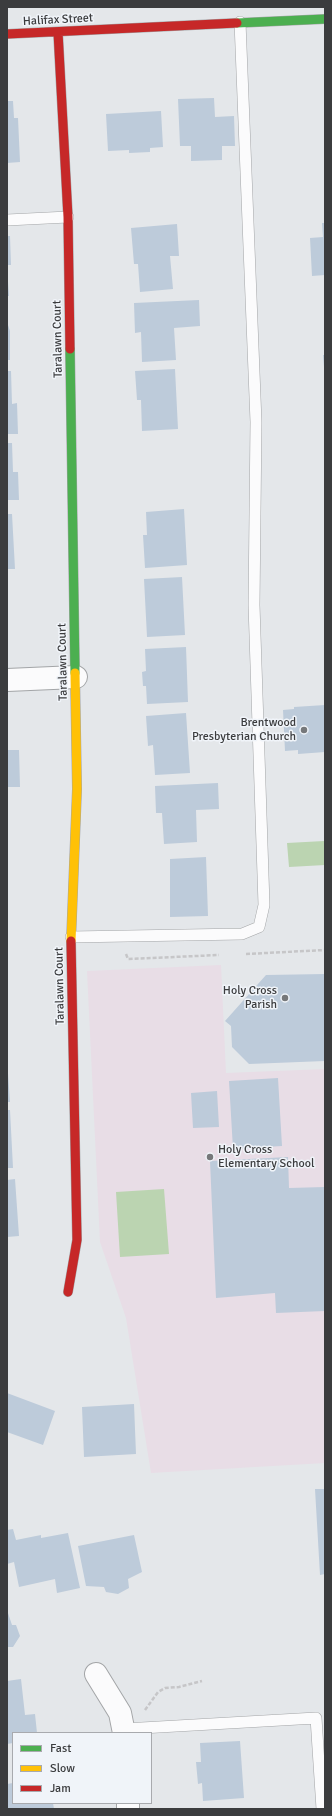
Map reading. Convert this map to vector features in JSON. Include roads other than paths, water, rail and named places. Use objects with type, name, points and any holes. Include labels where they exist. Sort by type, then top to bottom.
[{"type":"street","name":"Halifax Street","points":[[7,34],[325,19]]},
{"type":"street","name":"Taralawn Court","points":[[58,32],[68,217],[78,789],[72,937],[78,1240],[68,1292]]},
{"type":"street","points":[[7,680],[76,677]]},
{"type":"street","points":[[96,1674],[120,1713],[124,1731]]},
{"type":"lane","points":[[72,937],[242,934],[259,926],[264,905],[254,605],[256,422],[240,22]]},
{"type":"lane","points":[[7,220],[68,217]]},
{"type":"lane","points":[[124,1731],[316,1718],[322,1809]]},
{"type":"place","name":"Brentwood Presbyterian Church","points":[[304,730]]},
{"type":"place","name":"Holy Cross Parish","points":[[285,998]]},
{"type":"place","name":"Holy Cross Elementary School","points":[[210,1157]]}]
